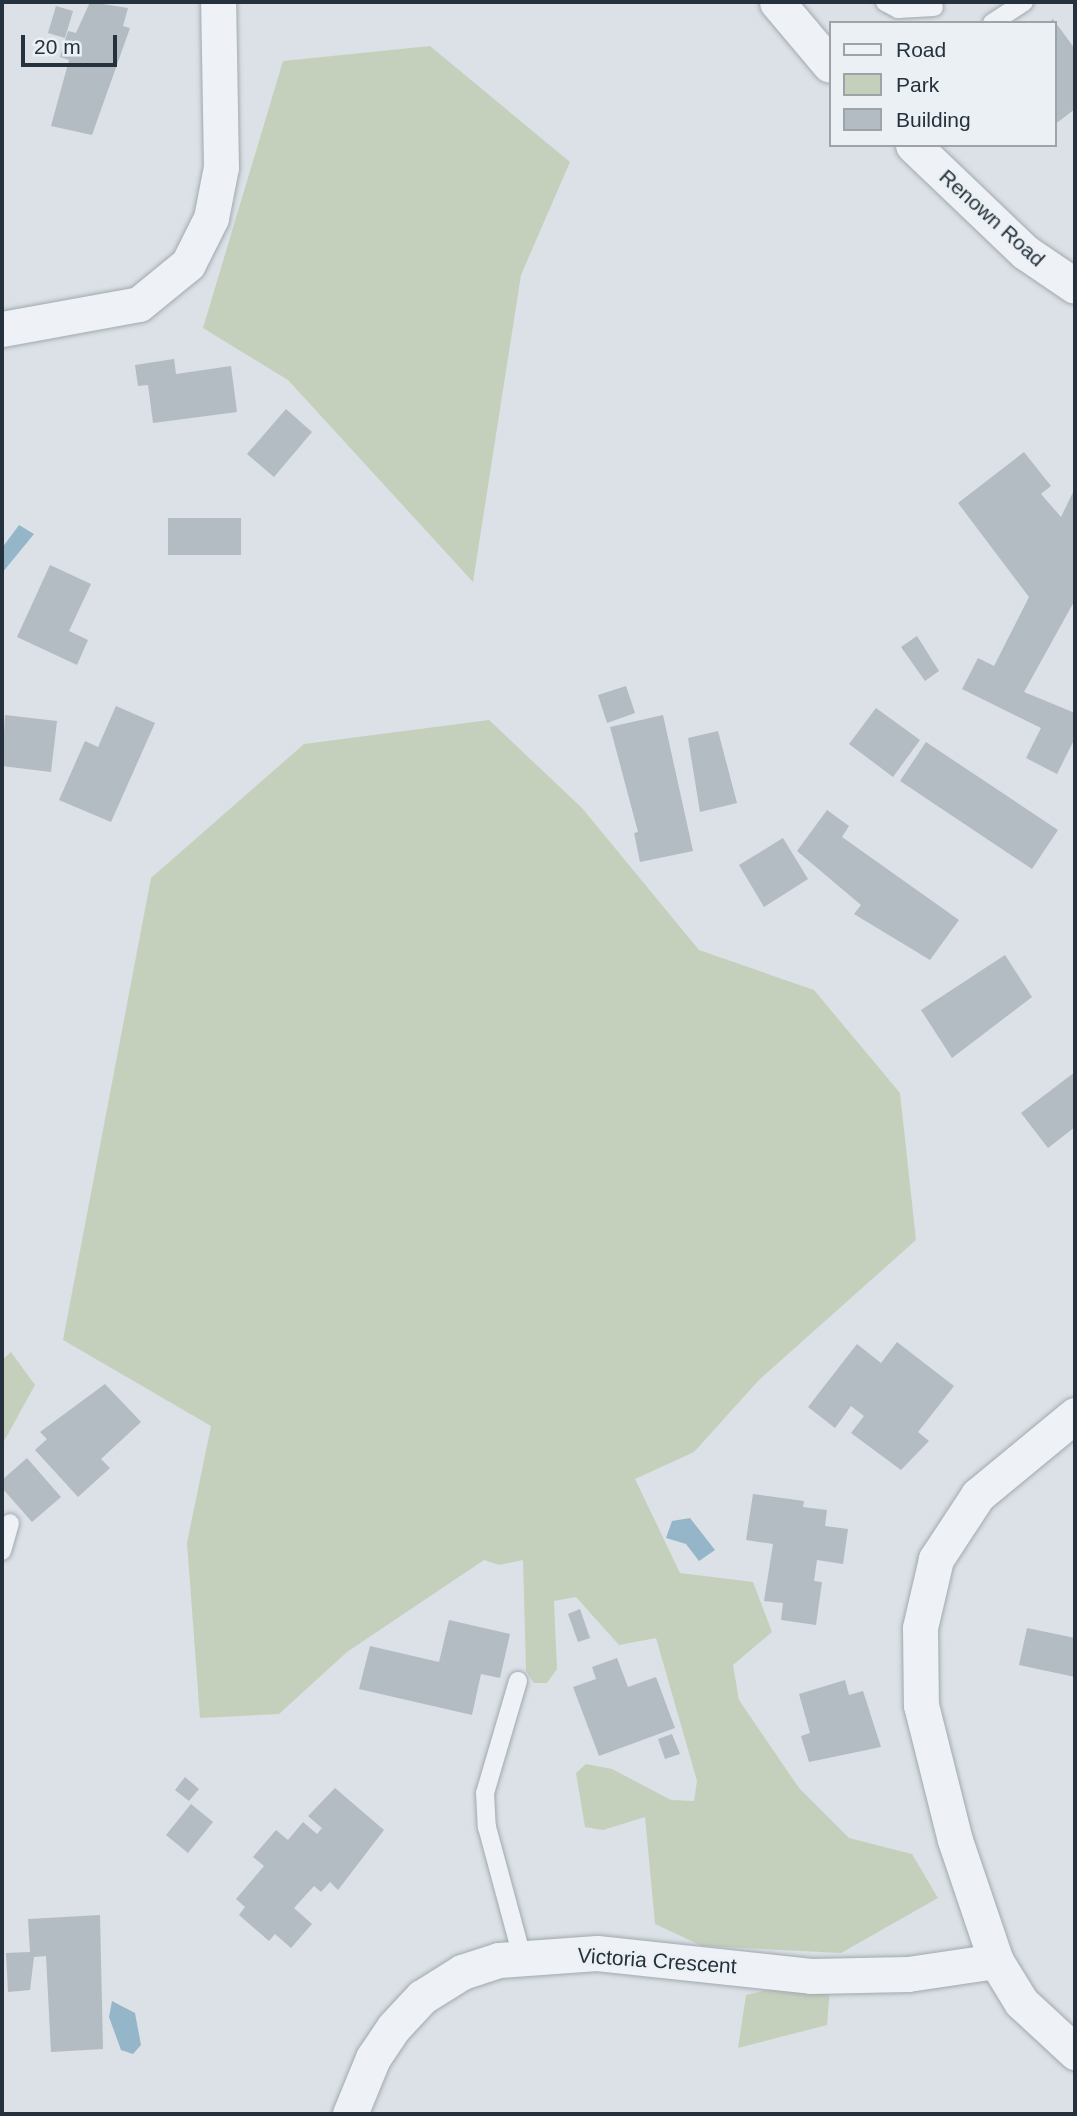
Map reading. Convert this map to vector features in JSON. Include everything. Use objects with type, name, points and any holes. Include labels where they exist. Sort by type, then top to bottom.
[{"type":"street","points":[[2,329],[139,304],[188,264],[211,218],[221,167],[218,2]]},
{"type":"street","points":[[777,2],[828,63]]},
{"type":"street","name":"Renown Road","points":[[915,147],[1026,252],[1075,286]]},
{"type":"street","points":[[1075,1415],[978,1495],[936,1559],[920,1628],[921,1705],[955,1840],[996,1961],[1021,2002],[1075,2052]]},
{"type":"street","name":"Victoria Crescent","points":[[351,2114],[373,2058],[422,1997],[462,1972],[522,1957],[597,1953],[811,1976],[908,1974],[996,1961]]},
{"type":"lane","points":[[885,2],[898,9],[934,7]]},
{"type":"lane","points":[[995,21],[1024,2]]},
{"type":"lane","points":[[2,1551],[10,1523]]},
{"type":"lane","points":[[518,1681],[485,1793],[487,1827],[522,1957]]},
{"type":"green space","points":[[430,46],[570,162],[521,275],[473,582],[288,380],[203,328],[283,61]]},
{"type":"green space","points":[[489,720],[582,808],[699,950],[814,990],[900,1093],[916,1240],[759,1380],[694,1452],[635,1479],[680,1573],[753,1582],[772,1632],[733,1665],[739,1700],[799,1788],[849,1838],[912,1854],[938,1898],[841,1953],[702,1946],[655,1924],[645,1817],[603,1830],[585,1827],[576,1773],[586,1764],[612,1769],[671,1800],[694,1801],[697,1781],[656,1638],[619,1645],[576,1597],[554,1601],[557,1669],[547,1683],[534,1683],[526,1671],[523,1560],[499,1565],[484,1560],[347,1652],[279,1714],[200,1718],[187,1543],[211,1426],[63,1340],[151,878],[304,744]]},
{"type":"green space","points":[[11,1352],[35,1385],[2,1445],[2,1360]]},
{"type":"green space","points":[[792,1985],[830,1988],[827,2025],[738,2048],[746,1995]]},
{"type":"water","points":[[19,525],[34,534],[2,573],[2,548]]},
{"type":"water","points":[[690,1518],[715,1550],[699,1561],[686,1544],[666,1538],[672,1521]]},
{"type":"water","points":[[112,2001],[135,2013],[141,2045],[133,2054],[121,2050],[109,2017]]},
{"type":"building","points":[[90,2],[128,8],[123,26],[130,28],[92,135],[51,126],[69,60],[60,57],[68,31],[76,33]]},
{"type":"building","points":[[56,6],[73,11],[65,38],[48,33]]},
{"type":"building","points":[[1056,23],[1075,49],[1075,109],[1056,123]]},
{"type":"building","points":[[174,359],[176,374],[231,366],[237,412],[153,423],[148,385],[138,386],[135,365]]},
{"type":"building","points":[[286,409],[312,432],[274,477],[247,454]]},
{"type":"building","points":[[1024,452],[1051,486],[1041,494],[1061,517],[1075,488],[1075,600],[1024,692],[1075,713],[1075,738],[1057,774],[1026,758],[1041,728],[962,689],[978,658],[994,666],[1029,597],[958,503]]},
{"type":"building","points":[[168,518],[241,518],[241,555],[168,555]]},
{"type":"building","points":[[50,565],[91,584],[69,631],[88,640],[77,665],[17,637]]},
{"type":"building","points":[[917,636],[939,671],[925,681],[901,647]]},
{"type":"building","points":[[626,686],[635,713],[607,723],[598,695]]},
{"type":"building","points":[[116,706],[155,723],[111,822],[59,800],[85,741],[98,747]]},
{"type":"building","points":[[876,708],[920,740],[893,777],[849,744]]},
{"type":"building","points":[[5,715],[57,721],[51,772],[2,766]]},
{"type":"building","points":[[663,715],[693,851],[640,862],[634,833],[638,832],[610,727]]},
{"type":"building","points":[[718,731],[737,803],[700,812],[688,738]]},
{"type":"building","points":[[926,742],[1058,830],[1032,869],[900,781]]},
{"type":"building","points":[[827,810],[849,826],[842,837],[959,920],[930,960],[854,914],[861,905],[797,851]]},
{"type":"building","points":[[783,838],[808,879],[764,907],[739,865]]},
{"type":"building","points":[[1005,955],[1032,997],[952,1058],[921,1010]]},
{"type":"building","points":[[1075,1072],[1075,1127],[1048,1148],[1021,1113]]},
{"type":"building","points":[[897,1342],[954,1386],[918,1432],[929,1441],[901,1470],[851,1433],[864,1416],[851,1406],[835,1428],[808,1407],[857,1344],[881,1363]]},
{"type":"building","points":[[105,1384],[141,1422],[101,1459],[110,1468],[78,1497],[35,1450],[47,1439],[40,1432]]},
{"type":"building","points":[[27,1458],[61,1497],[32,1522],[2,1488],[2,1480]]},
{"type":"building","points":[[753,1494],[804,1501],[803,1507],[827,1510],[825,1526],[848,1529],[843,1564],[817,1560],[814,1581],[822,1582],[816,1625],[781,1620],[783,1603],[764,1601],[773,1544],[746,1540]]},
{"type":"building","points":[[580,1609],[590,1638],[578,1642],[568,1614]]},
{"type":"building","points":[[449,1620],[510,1634],[500,1678],[481,1674],[472,1715],[359,1689],[370,1646],[439,1662]]},
{"type":"building","points":[[1027,1628],[1075,1638],[1075,1677],[1019,1665]]},
{"type":"building","points":[[617,1658],[628,1687],[656,1677],[675,1728],[599,1756],[573,1687],[596,1679],[592,1667]]},
{"type":"building","points":[[845,1680],[849,1695],[863,1691],[881,1747],[809,1762],[801,1736],[810,1733],[799,1694]]},
{"type":"building","points":[[672,1734],[680,1754],[665,1759],[658,1739]]},
{"type":"building","points":[[185,1777],[199,1789],[189,1801],[175,1790]]},
{"type":"building","points":[[335,1788],[384,1830],[338,1890],[330,1882],[321,1892],[314,1886],[294,1908],[312,1924],[291,1948],[275,1934],[269,1941],[239,1915],[245,1907],[236,1899],[264,1866],[253,1857],[276,1830],[288,1840],[303,1822],[317,1834],[322,1828],[308,1816]]},
{"type":"building","points":[[191,1804],[213,1822],[188,1853],[166,1835]]},
{"type":"building","points":[[100,1915],[103,2049],[51,2052],[46,1956],[34,1957],[30,1990],[8,1992],[6,1953],[30,1952],[28,1919]]}]
